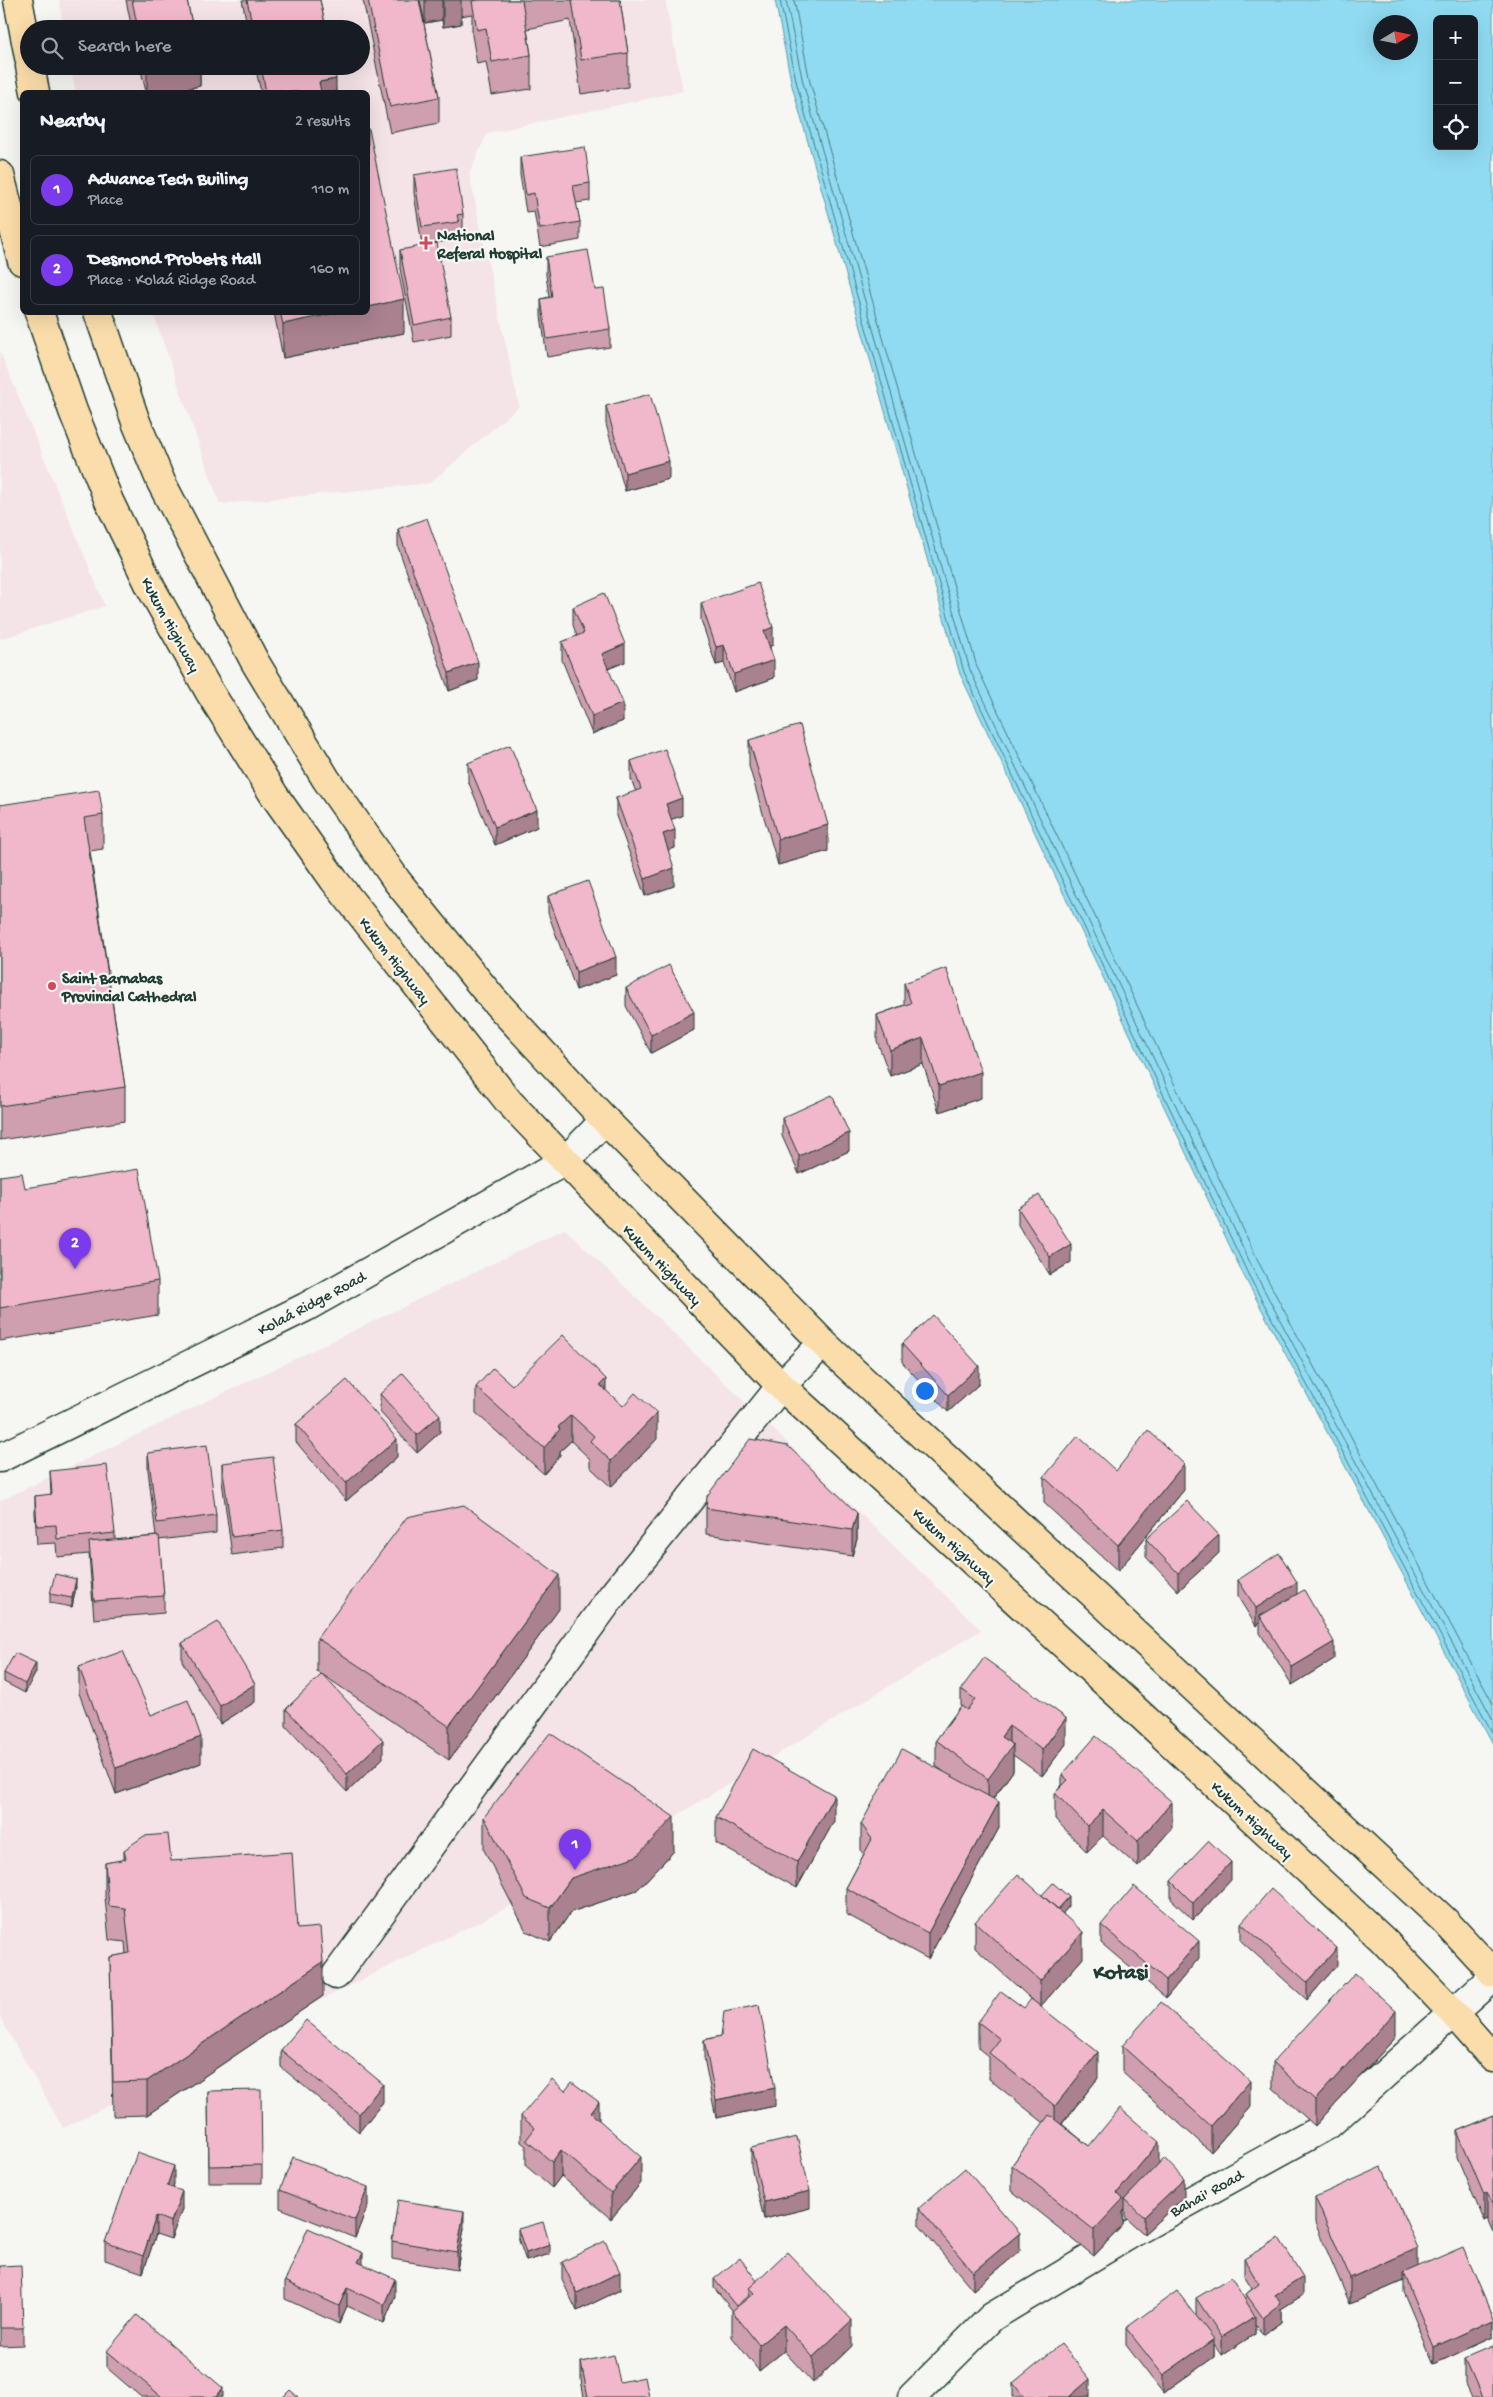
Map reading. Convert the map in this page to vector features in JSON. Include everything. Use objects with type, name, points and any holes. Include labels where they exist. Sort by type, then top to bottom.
[{"type":"main road","points":[[18,0],[22,20]]},
{"type":"main road","points":[[32,75],[35,90]]},
{"type":"main road","points":[[0,175],[20,253]]},
{"type":"main road","name":"Kukum Highway","points":[[40,315],[73,411],[109,500],[151,588],[209,691],[274,795],[334,880],[509,1102],[781,1386],[1382,1939],[1493,2058]]},
{"type":"main road","points":[[99,315],[136,422],[161,482],[255,662],[326,779],[397,881],[492,998],[605,1120],[823,1343],[1446,1921],[1493,1975]]},
{"type":"street","name":"Kolaá Ridge Road","points":[[0,1458],[306,1307],[564,1161],[605,1120]]},
{"type":"street","points":[[336,1975],[612,1596],[781,1386],[823,1343]]},
{"type":"street","name":"Bahai' Road","points":[[912,2397],[992,2317],[1134,2232],[1328,2125],[1454,2014],[1493,1975]]},
{"type":"shaded area","name":"National Referal Hospital","points":[[59,0],[665,0],[683,91],[487,133],[469,174],[519,406],[430,483],[220,504],[154,315],[370,315],[370,90],[76,90],[72,75],[370,75],[370,20],[62,20]]},
{"type":"shaded area","points":[[0,352],[105,606],[0,639]]},
{"type":"shaded area","points":[[565,1229],[981,1630],[607,1858],[63,2128],[0,2017],[0,1501]]},
{"type":"water","points":[[775,0],[1493,0],[1493,1744],[1244,1276],[960,674],[792,86]]},
{"type":"building","points":[[132,0],[187,0],[191,20],[136,20]]},
{"type":"building","points":[[247,0],[320,0],[324,20],[251,20]]},
{"type":"building","points":[[368,0],[419,0],[439,97],[390,107]]},
{"type":"building","points":[[522,0],[531,55],[492,62],[486,28],[477,30],[472,1]]},
{"type":"building","points":[[572,0],[620,0],[628,53],[581,60]]},
{"type":"building","points":[[263,75],[335,75],[336,79],[319,82],[321,90],[266,90]]},
{"type":"building","points":[[370,134],[404,299],[370,307]]},
{"type":"building","points":[[585,147],[590,183],[573,186],[580,222],[540,229],[534,193],[526,195],[520,157]]},
{"type":"building","points":[[456,168],[463,214],[457,215],[459,222],[422,227],[414,175]]},
{"type":"building","points":[[437,243],[451,317],[414,325],[400,250]]},
{"type":"building","points":[[588,250],[595,290],[604,289],[610,329],[547,339],[541,299],[552,297],[546,257]]},
{"type":"building","points":[[281,315],[326,315],[283,324]]},
{"type":"building","points":[[650,394],[669,461],[625,473],[606,406]]},
{"type":"building","points":[[427,518],[478,662],[449,673],[398,529]]},
{"type":"building","points":[[758,583],[773,627],[764,631],[774,660],[734,674],[724,645],[716,647],[701,603]]},
{"type":"building","points":[[604,593],[625,644],[602,654],[623,703],[592,716],[562,642],[584,633],[573,607]]},
{"type":"building","points":[[800,725],[828,825],[778,839],[749,740]]},
{"type":"building","points":[[510,745],[537,810],[495,827],[468,763]]},
{"type":"building","points":[[665,749],[682,798],[666,804],[675,830],[663,834],[674,868],[645,879],[616,798],[641,789],[631,761]]},
{"type":"building","name":"Saint Barnabas Provincial Cathedral","points":[[99,790],[103,815],[84,818],[125,1087],[0,1106],[0,805]]},
{"type":"building","points":[[588,881],[616,957],[576,972],[548,896]]},
{"type":"building","points":[[669,965],[694,1012],[651,1035],[626,988]]},
{"type":"building","points":[[946,968],[981,1072],[939,1086],[923,1038],[890,1050],[877,1015],[911,1003],[904,983]]},
{"type":"building","points":[[832,1095],[849,1133],[799,1156],[782,1118]]},
{"type":"building","points":[[139,1169],[158,1281],[0,1308],[0,1176],[22,1173],[25,1188]]},
{"type":"building","points":[[1039,1195],[1071,1244],[1050,1257],[1018,1208]]},
{"type":"building","points":[[933,1315],[979,1366],[948,1395],[902,1344]]},
{"type":"building","points":[[563,1335],[606,1379],[600,1385],[623,1406],[635,1393],[657,1413],[611,1461],[590,1441],[594,1436],[571,1415],[558,1427],[560,1429],[544,1448],[476,1387],[493,1368],[512,1385]]},
{"type":"building","points":[[403,1373],[440,1415],[417,1435],[380,1394]]},
{"type":"building","points":[[347,1380],[397,1439],[346,1483],[296,1424]]},
{"type":"building","points":[[1148,1430],[1184,1464],[1118,1545],[1044,1477],[1078,1436],[1116,1471]]},
{"type":"building","points":[[750,1439],[788,1446],[857,1513],[852,1530],[706,1508],[707,1496]]},
{"type":"building","points":[[207,1445],[216,1515],[157,1523],[148,1453]]},
{"type":"building","points":[[273,1457],[283,1530],[232,1537],[222,1463]]},
{"type":"building","points":[[107,1465],[115,1533],[57,1539],[56,1525],[37,1526],[35,1496],[52,1494],[50,1471]]},
{"type":"building","points":[[1187,1501],[1219,1535],[1178,1573],[1146,1539]]},
{"type":"building","points":[[464,1505],[559,1575],[449,1726],[317,1638],[407,1517]]},
{"type":"building","points":[[159,1536],[164,1596],[94,1601],[89,1542]]},
{"type":"building","points":[[1279,1553],[1297,1582],[1256,1608],[1238,1580]]},
{"type":"building","points":[[55,1574],[76,1579],[72,1598],[50,1594]]},
{"type":"building","points":[[1304,1590],[1334,1642],[1292,1667],[1260,1616]]},
{"type":"building","points":[[218,1622],[255,1684],[220,1706],[182,1643]]},
{"type":"building","points":[[123,1651],[151,1715],[188,1700],[201,1737],[116,1768],[79,1667]]},
{"type":"building","points":[[15,1653],[36,1663],[25,1684],[4,1673]]},
{"type":"building","points":[[984,1658],[1066,1718],[1042,1750],[1009,1726],[1001,1737],[1013,1745],[988,1779],[936,1740],[961,1706],[967,1710],[975,1699],[961,1689]]},
{"type":"building","points":[[322,1674],[383,1740],[347,1774],[286,1709]]},
{"type":"building","points":[[550,1733],[674,1817],[637,1856],[571,1878],[550,1908],[526,1898],[484,1817]]},
{"type":"building","points":[[1096,1736],[1172,1802],[1138,1841],[1103,1810],[1087,1826],[1055,1793],[1068,1780],[1062,1775]]},
{"type":"building","points":[[753,1749],[834,1795],[797,1862],[716,1817]]},
{"type":"building","points":[[902,1749],[999,1802],[928,1933],[846,1888],[872,1839],[861,1824]]},
{"type":"building","points":[[168,1834],[171,1861],[292,1852],[297,1929],[320,1927],[323,1962],[147,2081],[113,2082],[110,1957],[130,1953],[125,1908],[109,1906],[105,1863],[126,1859],[124,1850],[144,1836]]},
{"type":"building","points":[[1209,1841],[1231,1862],[1193,1903],[1171,1881]]},
{"type":"building","points":[[1018,1874],[1083,1932],[1040,1981],[975,1922]]},
{"type":"building","points":[[1053,1883],[1069,1897],[1058,1909],[1042,1895]]},
{"type":"building","points":[[1134,1886],[1199,1941],[1166,1980],[1101,1925]]},
{"type":"building","points":[[1271,1889],[1337,1948],[1307,1982],[1241,1923]]},
{"type":"building","points":[[1355,1973],[1396,2011],[1315,2100],[1273,2062]]},
{"type":"building","points":[[1001,1991],[1024,2008],[1031,1999],[1098,2052],[1055,2106],[989,2053],[1000,2039],[978,2022]]},
{"type":"building","points":[[1161,2002],[1250,2081],[1211,2126],[1122,2046]]},
{"type":"building","points":[[759,2005],[775,2088],[716,2100],[704,2040],[721,2036],[724,2012]]},
{"type":"building","points":[[306,2020],[383,2084],[359,2114],[281,2050]]},
{"type":"building","points":[[552,2079],[565,2091],[572,2082],[599,2102],[591,2113],[641,2157],[611,2193],[561,2150],[552,2162],[526,2140],[535,2128],[521,2116]]},
{"type":"building","points":[[261,2090],[262,2165],[209,2166],[208,2091]]},
{"type":"building","points":[[1120,2108],[1159,2142],[1117,2193],[1123,2199],[1094,2230],[1012,2165],[1049,2115],[1089,2146]]},
{"type":"building","points":[[1493,2116],[1493,2206],[1487,2193],[1484,2195],[1457,2131]]},
{"type":"building","points":[[797,2137],[810,2191],[764,2202],[751,2148]]},
{"type":"building","points":[[137,2153],[174,2166],[167,2186],[182,2191],[171,2222],[156,2216],[143,2256],[105,2242]]},
{"type":"building","points":[[293,2157],[368,2187],[355,2220],[280,2190]]},
{"type":"building","points":[[1164,2158],[1184,2179],[1144,2217],[1125,2199]]},
{"type":"building","points":[[1382,2167],[1418,2248],[1350,2278],[1315,2197]]},
{"type":"building","points":[[965,2168],[1020,2233],[973,2272],[919,2208]]},
{"type":"building","points":[[398,2200],[464,2211],[457,2252],[392,2241]]},
{"type":"building","points":[[543,2222],[550,2245],[526,2253],[518,2229]]},
{"type":"building","points":[[308,2228],[363,2253],[358,2262],[395,2279],[384,2305],[347,2288],[339,2306],[285,2281]]},
{"type":"building","points":[[1279,2238],[1303,2277],[1275,2295],[1281,2304],[1263,2318],[1246,2294],[1259,2284],[1244,2259]]},
{"type":"building","points":[[605,2241],[620,2272],[577,2293],[562,2262]]},
{"type":"building","points":[[1463,2247],[1493,2320],[1434,2347],[1403,2273]]},
{"type":"building","points":[[787,2252],[852,2320],[813,2357],[784,2325],[759,2345],[732,2311],[754,2293],[749,2288]]},
{"type":"building","points":[[740,2258],[757,2281],[749,2288],[749,2295],[736,2306],[714,2279]]},
{"type":"building","points":[[21,2265],[23,2328],[0,2328],[0,2266]]},
{"type":"building","points":[[1231,2277],[1255,2316],[1222,2337],[1196,2298]]},
{"type":"building","points":[[1177,2291],[1214,2339],[1163,2375],[1126,2328]]},
{"type":"building","points":[[137,2315],[223,2388],[216,2397],[162,2397],[107,2351]]},
{"type":"building","points":[[1061,2344],[1090,2379],[1069,2397],[1024,2397],[1013,2383]]},
{"type":"building","points":[[1493,2346],[1493,2397],[1482,2397],[1465,2358]]},
{"type":"building","points":[[614,2355],[620,2382],[645,2377],[649,2397],[588,2397],[581,2362]]},
{"type":"building","points":[[290,2390],[298,2397],[283,2397]]},
{"type":"place","name":"National Referal Hospital","points":[[426,243]]},
{"type":"place","name":"Saint Barnabas Provincial Cathedral","points":[[52,986]]},
{"type":"place","name":"Desmond Probets Hall","points":[[75,1269]]},
{"type":"place","name":"Advance Tech Builing","points":[[575,1870]]},
{"type":"district","name":"Kotasi","points":[[1121,1971]]}]
